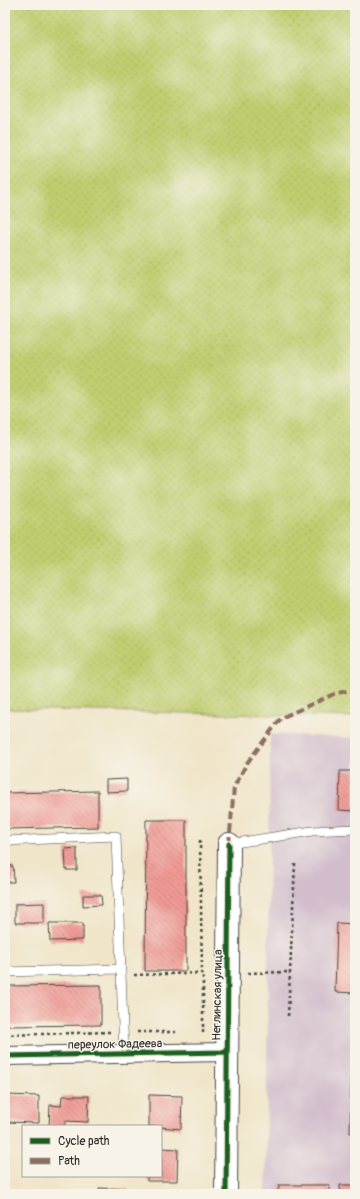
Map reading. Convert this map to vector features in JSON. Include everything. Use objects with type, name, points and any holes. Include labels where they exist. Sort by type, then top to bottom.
[{"type":"street","name":"Неглинская улица","points":[[226,1194],[226,1052],[229,844]]},
{"type":"street","name":"переулок Фадеева","points":[[5,1056],[226,1052]]},
{"type":"lane","points":[[229,844],[312,831],[355,829]]},
{"type":"lane","points":[[5,841],[116,836],[124,1054]]},
{"type":"lane","points":[[5,972],[122,972]]},
{"type":"path","points":[[122,972],[202,973],[200,840]]},
{"type":"path","points":[[288,1016],[295,864]]},
{"type":"path","points":[[5,1035],[179,1032]]},
{"type":"shaded area","points":[[270,734],[355,738],[355,1194],[266,1194]]},
{"type":"green space","points":[[5,5],[355,5],[355,717],[5,709]]},
{"type":"building","points":[[340,771],[355,771],[355,811],[339,810]]},
{"type":"building","points":[[127,779],[127,791],[106,792],[106,780]]},
{"type":"building","points":[[98,791],[98,827],[5,829],[5,793]]},
{"type":"building","points":[[146,820],[186,820],[186,971],[145,971]]},
{"type":"building","points":[[77,848],[77,870],[66,870],[65,849]]},
{"type":"building","points":[[5,866],[13,866],[14,882],[5,882]]},
{"type":"building","points":[[83,895],[101,895],[102,905],[83,906]]},
{"type":"building","points":[[44,903],[44,923],[15,923],[15,904]]},
{"type":"building","points":[[49,923],[83,923],[83,940],[50,941]]},
{"type":"building","points":[[337,923],[355,924],[355,993],[335,992]]},
{"type":"building","points":[[101,985],[101,1025],[5,1026],[5,986]]},
{"type":"building","points":[[352,1035],[355,1035],[355,1133],[350,1133]]},
{"type":"building","points":[[5,1095],[39,1096],[39,1123],[5,1122]]},
{"type":"building","points":[[149,1095],[182,1096],[181,1129],[162,1127],[162,1125],[149,1125]]},
{"type":"building","points":[[62,1096],[89,1096],[88,1122],[65,1121],[65,1125],[49,1125],[50,1105],[61,1106]]},
{"type":"building","points":[[162,1148],[178,1149],[177,1181],[147,1181],[147,1177],[162,1177]]},
{"type":"building","points":[[279,1185],[329,1185],[329,1194],[278,1194]]},
{"type":"building","points":[[340,1185],[355,1185],[355,1194],[340,1194]]},
{"type":"building","points":[[99,1188],[128,1189],[128,1194],[99,1194]]},
{"type":"marked path","points":[[229,844],[234,787],[247,763],[281,718],[334,694],[355,689]]},
{"type":"cycle path","points":[[226,1194],[229,844]]},
{"type":"cycle path","points":[[5,1056],[226,1052]]}]
